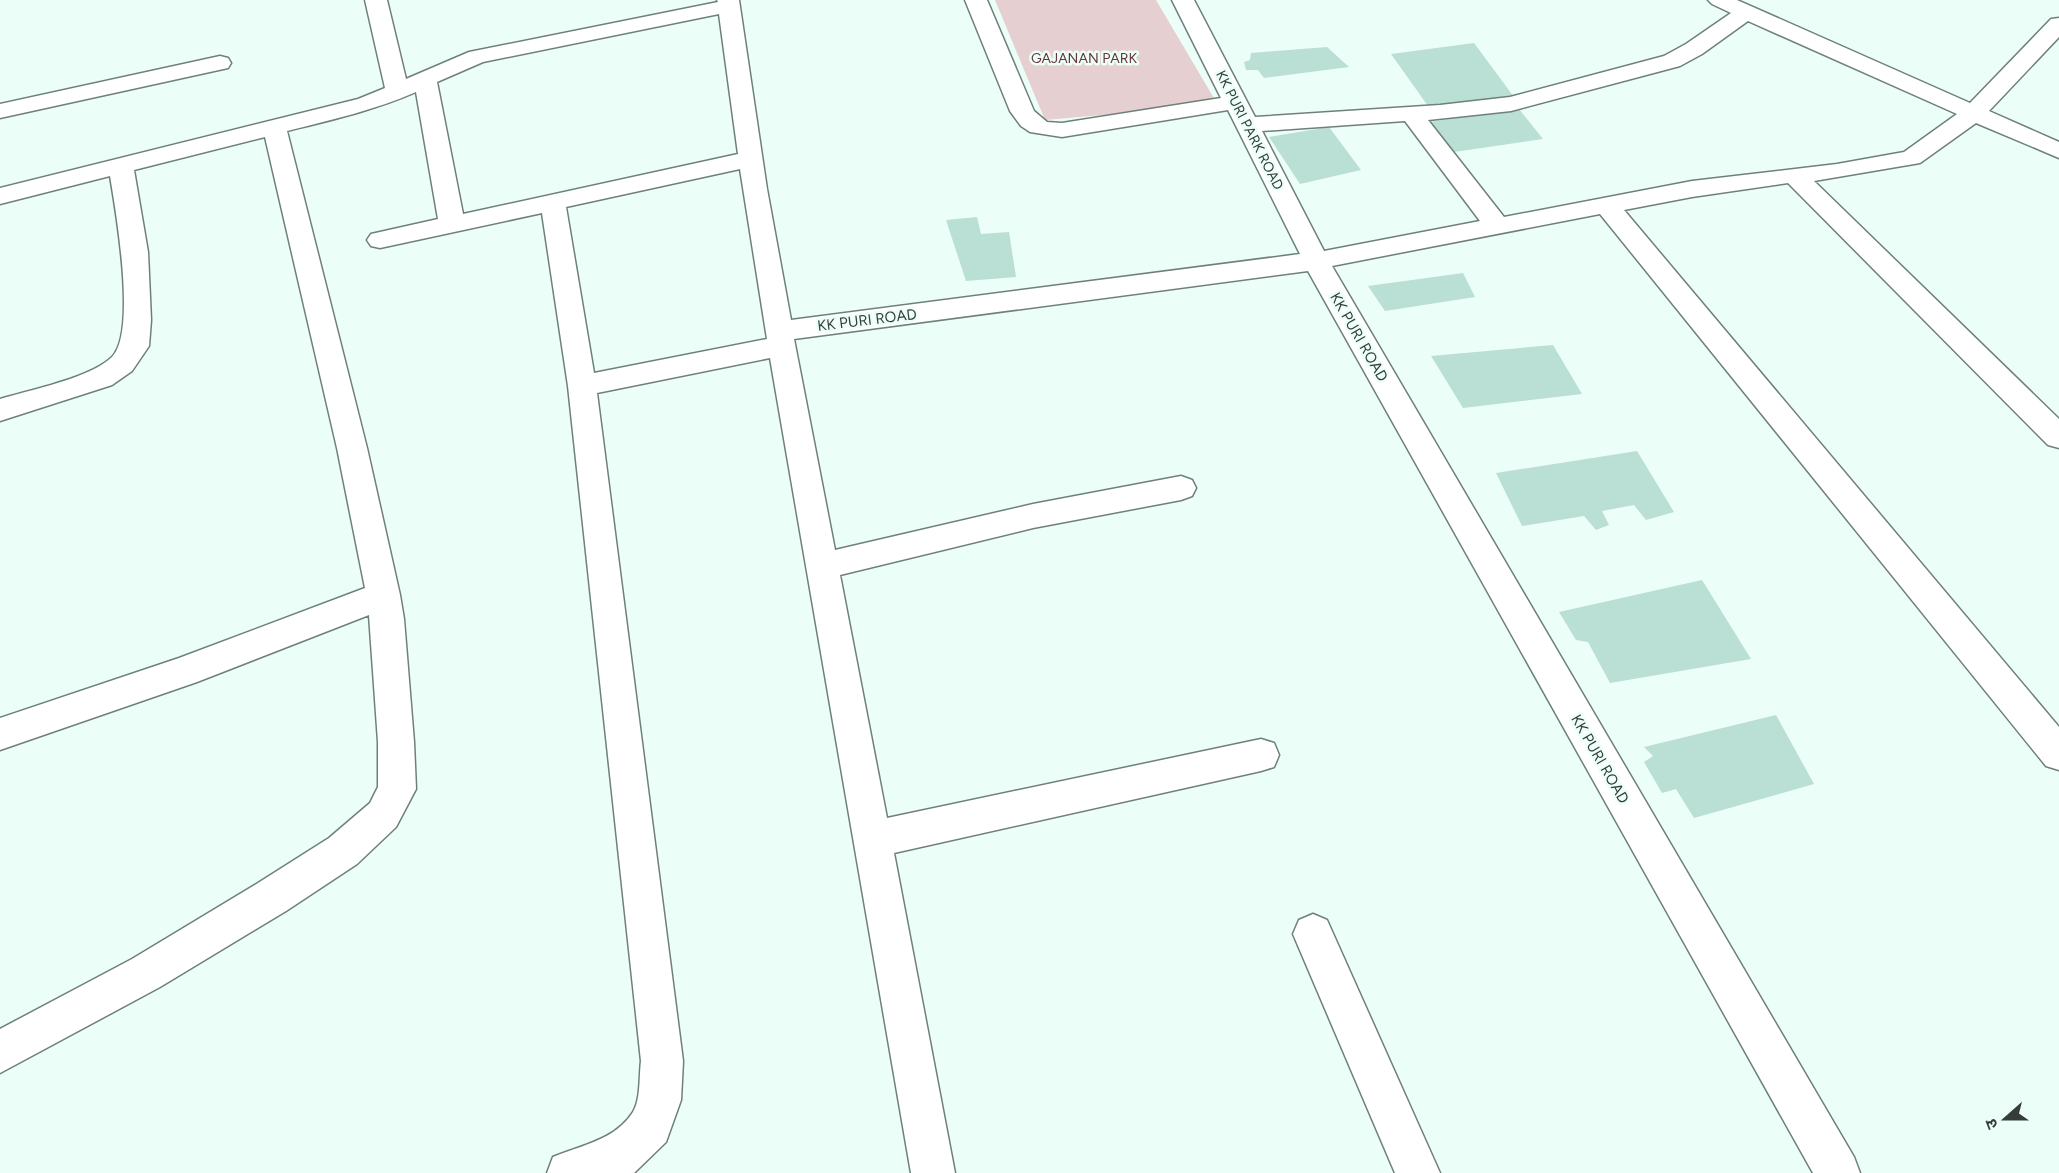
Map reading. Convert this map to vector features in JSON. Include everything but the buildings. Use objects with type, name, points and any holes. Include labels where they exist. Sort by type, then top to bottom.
[{"type":"street","points":[[376,0],[398,93]]},
{"type":"street","points":[[976,0],[1022,111],[1036,127],[1062,130],[1237,102]]},
{"type":"street","name":"KK PURI PARK ROAD","points":[[1183,0],[1237,102],[1316,261]]},
{"type":"street","points":[[1719,0],[2059,151]]},
{"type":"street","points":[[0,196],[366,104],[398,93],[477,57],[728,3],[781,339],[874,839],[933,1173]]},
{"type":"street","points":[[1248,125],[1511,104],[1672,61],[1747,12]]},
{"type":"street","points":[[1316,261],[1692,189],[1837,171],[1911,158],[1973,114],[2059,24]]},
{"type":"street","points":[[0,111],[220,63]]},
{"type":"street","points":[[425,80],[452,224]]},
{"type":"street","points":[[1411,113],[1497,226]]},
{"type":"street","points":[[0,1052],[146,973],[344,851],[382,815],[397,789],[387,619],[383,595],[350,437],[273,126]]},
{"type":"street","points":[[380,240],[751,159]]},
{"type":"street","points":[[0,410],[102,378],[122,364],[135,346],[137,320],[135,252],[121,165]]},
{"type":"street","points":[[1794,175],[2059,437]]},
{"type":"street","points":[[553,202],[582,386],[662,1061],[659,1100],[650,1126],[618,1156],[569,1173]]},
{"type":"street","points":[[1607,206],[2059,754]]},
{"type":"street","name":"KK PURI ROAD","points":[[582,386],[781,339],[1316,261],[1838,1173]]},
{"type":"street","points":[[2029,407],[2059,400]]},
{"type":"street","points":[[823,566],[1033,516],[1181,488]]},
{"type":"street","points":[[0,734],[185,671],[383,595]]},
{"type":"street","points":[[874,839],[1261,755]]},
{"type":"street","points":[[1313,934],[1418,1173]]},
{"type":"green space","name":"GAJANAN PARK","points":[[995,0],[1156,0],[1218,105],[1045,120]]}]
